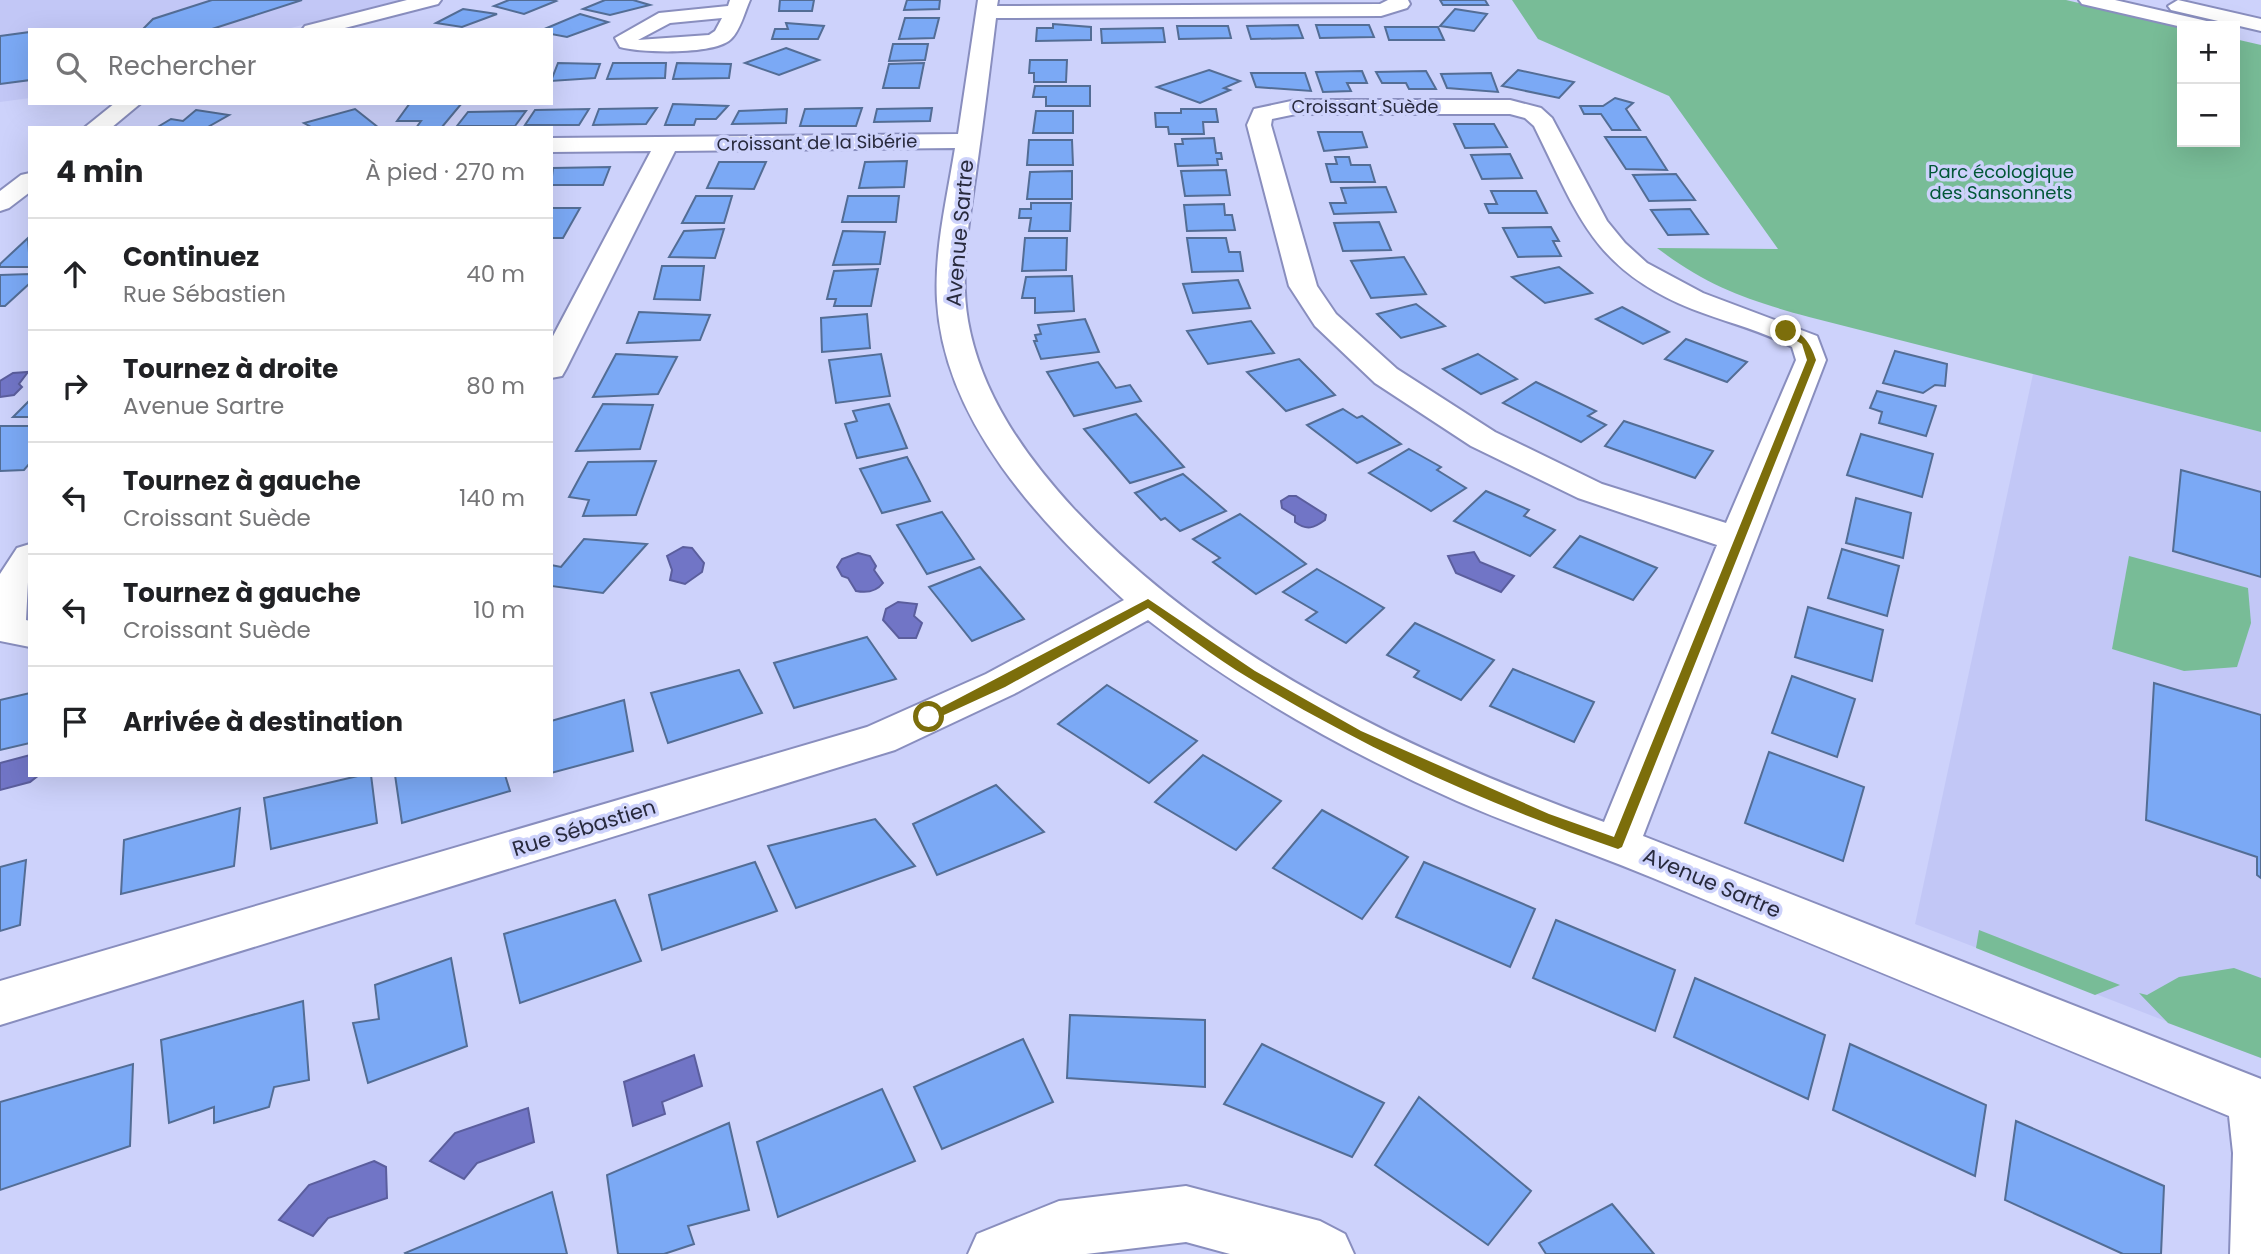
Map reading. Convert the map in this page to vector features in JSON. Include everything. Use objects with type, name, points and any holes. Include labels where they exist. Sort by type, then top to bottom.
[{"type":"street","points":[[320,28],[431,0]]},
{"type":"street","points":[[987,6],[1381,10],[1400,4],[1398,0]]},
{"type":"street","points":[[2089,0],[2182,21]]},
{"type":"street","points":[[2149,0],[2261,25]]},
{"type":"street","name":"Avenue Sartre","points":[[987,6],[949,299],[957,342],[974,389],[1019,467],[1083,544],[1148,603],[1251,674],[1357,734],[1544,818],[1618,843],[1877,952],[2257,1102]]},
{"type":"street","points":[[2240,34],[2261,40]]},
{"type":"street","points":[[99,126],[127,105]]},
{"type":"street","name":"Croissant Suède","points":[[1618,843],[1737,539],[1811,360],[1806,342],[1786,331],[1721,311],[1680,292],[1643,272],[1615,250],[1593,217],[1544,122],[1532,113],[1510,107],[1296,107],[1262,114],[1259,125],[1303,286],[1325,320],[1386,376],[1483,439],[1590,491],[1737,539]]},
{"type":"street","name":"Croissant de la Sibérie","points":[[553,145],[968,141]]},
{"type":"street","points":[[553,365],[667,145]]},
{"type":"street","points":[[0,203],[28,182]]},
{"type":"street","points":[[28,559],[6,594],[3,611],[9,630],[28,634]]},
{"type":"street","name":"Rue Sébastien","points":[[0,1003],[880,738],[1000,684],[1148,603]]},
{"type":"street","points":[[2257,1102],[2260,1153],[2259,1254]]},
{"type":"street","points":[[997,1254],[1059,1229],[1186,1214],[1320,1250],[1325,1254]]},
{"type":"shaded area","points":[[0,0],[400,0],[291,28],[28,28],[28,98],[0,102]]},
{"type":"shaded area","points":[[2033,374],[2261,432],[2261,1058],[1915,924]]},
{"type":"green space","name":"Parc écologique des Sansonnets","points":[[1512,0],[2066,0],[2177,26],[2177,147],[2240,147],[2240,40],[2261,45],[2261,432],[1766,305],[1729,291],[1694,273],[1657,248],[1778,249],[1669,96],[1538,39]]},
{"type":"green space","points":[[2129,556],[2248,588],[2251,623],[2237,667],[2184,671],[2112,649]]},
{"type":"green space","points":[[1979,930],[2120,985],[2095,995],[1976,948]]},
{"type":"green space","points":[[2234,968],[2261,978],[2261,1058],[2168,1023],[2139,993],[2147,995],[2179,977]]},
{"type":"water","points":[[28,372],[19,384],[22,387],[14,395],[0,397],[0,381],[13,373]]},
{"type":"water","points":[[1289,496],[1296,496],[1326,515],[1325,520],[1310,527],[1303,527],[1295,522],[1295,516],[1282,508],[1281,501]]},
{"type":"water","points":[[683,547],[692,548],[704,563],[702,572],[685,584],[670,580],[672,570],[667,556]]},
{"type":"water","points":[[1474,552],[1480,562],[1514,576],[1501,592],[1456,573],[1448,556]]},
{"type":"water","points":[[858,553],[870,556],[876,566],[874,570],[883,583],[874,590],[856,591],[837,567],[842,559]]},
{"type":"water","points":[[898,602],[917,604],[914,616],[922,623],[916,638],[899,638],[883,620],[886,609]]},
{"type":"water","points":[[28,756],[28,777],[36,777],[30,782],[0,790],[0,763]]},
{"type":"water","points":[[694,1055],[702,1086],[662,1102],[665,1114],[633,1126],[624,1082]]},
{"type":"water","points":[[528,1108],[534,1142],[477,1163],[464,1179],[430,1161],[455,1133]]},
{"type":"water","points":[[374,1161],[386,1167],[387,1198],[328,1218],[313,1236],[279,1220],[309,1185]]},
{"type":"building","points":[[212,0],[302,0],[215,28],[144,28],[153,19]]},
{"type":"building","points":[[509,0],[556,1],[524,14],[494,6]]},
{"type":"building","points":[[605,0],[633,0],[650,5],[610,15],[583,9]]},
{"type":"building","points":[[780,0],[814,0],[812,11],[779,11]]},
{"type":"building","points":[[907,0],[940,0],[939,9],[904,10]]},
{"type":"building","points":[[1440,0],[1485,0],[1488,5],[1443,5]]},
{"type":"building","points":[[463,9],[497,14],[462,27],[436,23]]},
{"type":"building","points":[[1455,9],[1487,14],[1474,31],[1440,26]]},
{"type":"building","points":[[580,14],[608,22],[567,37],[553,34],[553,28],[547,28]]},
{"type":"building","points":[[905,18],[939,18],[934,38],[899,39]]},
{"type":"building","points":[[786,23],[824,26],[818,39],[772,39],[775,29],[788,29]]},
{"type":"building","points":[[1053,24],[1091,27],[1091,40],[1036,41],[1037,28],[1053,28]]},
{"type":"building","points":[[1298,25],[1303,38],[1251,39],[1247,26]]},
{"type":"building","points":[[1316,25],[1369,25],[1374,37],[1320,38]]},
{"type":"building","points":[[1177,26],[1228,26],[1231,38],[1179,39]]},
{"type":"building","points":[[1385,27],[1438,27],[1444,40],[1389,40]]},
{"type":"building","points":[[1163,28],[1165,42],[1102,43],[1101,29]]},
{"type":"building","points":[[28,32],[28,80],[0,84],[0,36]]},
{"type":"building","points":[[893,44],[928,44],[925,60],[889,61]]},
{"type":"building","points":[[786,48],[819,60],[779,75],[745,63]]},
{"type":"building","points":[[1030,60],[1067,60],[1066,82],[1034,82],[1034,73],[1029,73]]},
{"type":"building","points":[[558,63],[600,64],[595,78],[553,81]]},
{"type":"building","points":[[613,63],[666,63],[665,78],[607,79]]},
{"type":"building","points":[[677,63],[731,64],[729,78],[673,79]]},
{"type":"building","points":[[924,63],[919,88],[883,88],[889,64]]},
{"type":"building","points":[[1209,70],[1240,81],[1224,88],[1230,90],[1200,103],[1157,87]]},
{"type":"building","points":[[1518,70],[1574,82],[1559,98],[1502,86]]},
{"type":"building","points":[[1362,71],[1367,83],[1347,83],[1351,91],[1323,92],[1316,72]]},
{"type":"building","points":[[1426,71],[1436,89],[1409,89],[1406,83],[1382,83],[1376,72]]},
{"type":"building","points":[[1251,73],[1305,73],[1311,91],[1256,87]]},
{"type":"building","points":[[1491,73],[1498,92],[1447,88],[1441,74]]},
{"type":"building","points":[[1035,86],[1090,86],[1090,106],[1046,106],[1046,97],[1033,97]]},
{"type":"building","points":[[1615,98],[1633,103],[1626,109],[1640,130],[1612,130],[1601,114],[1584,114],[1580,106],[1603,106]]},
{"type":"building","points":[[673,104],[728,106],[716,119],[696,119],[694,125],[665,125]]},
{"type":"building","points":[[409,105],[460,105],[443,126],[417,126],[421,121],[397,121]]},
{"type":"building","points":[[657,108],[646,124],[593,125],[599,109]]},
{"type":"building","points":[[862,108],[856,126],[800,126],[805,109]]},
{"type":"building","points":[[932,108],[930,121],[874,122],[877,109]]},
{"type":"building","points":[[355,109],[376,126],[309,126],[304,123]]},
{"type":"building","points":[[589,109],[579,125],[525,125],[535,110]]},
{"type":"building","points":[[787,109],[786,123],[732,124],[739,111]]},
{"type":"building","points":[[1181,109],[1216,109],[1218,122],[1203,122],[1204,134],[1169,134],[1168,127],[1156,127],[1155,113],[1181,113]]},
{"type":"building","points":[[196,110],[229,115],[210,126],[159,126],[171,119],[183,121]]},
{"type":"building","points":[[526,111],[515,126],[457,126],[468,112]]},
{"type":"building","points":[[1036,111],[1073,111],[1073,133],[1033,133]]},
{"type":"building","points":[[1454,124],[1494,124],[1507,147],[1465,148]]},
{"type":"building","points":[[1318,132],[1362,132],[1367,147],[1324,151]]},
{"type":"building","points":[[1605,137],[1646,137],[1667,170],[1626,169]]},
{"type":"building","points":[[1214,138],[1216,153],[1221,153],[1222,159],[1217,159],[1218,165],[1178,166],[1175,144],[1183,144],[1182,139]]},
{"type":"building","points":[[1029,140],[1072,140],[1073,165],[1027,165]]},
{"type":"building","points":[[1510,154],[1522,178],[1482,179],[1471,155]]},
{"type":"building","points":[[1335,157],[1349,157],[1351,165],[1370,165],[1375,182],[1331,182],[1326,164],[1337,164]]},
{"type":"building","points":[[907,161],[904,187],[859,188],[865,162]]},
{"type":"building","points":[[719,162],[766,162],[754,189],[707,188]]},
{"type":"building","points":[[610,167],[603,185],[553,185],[553,168]]},
{"type":"building","points":[[1226,170],[1230,195],[1185,196],[1181,171]]},
{"type":"building","points":[[1072,171],[1072,199],[1027,199],[1030,172]]},
{"type":"building","points":[[1676,174],[1695,200],[1649,201],[1633,175]]},
{"type":"building","points":[[1386,187],[1396,212],[1334,214],[1330,203],[1346,203],[1341,188]]},
{"type":"building","points":[[1491,191],[1536,191],[1547,213],[1489,213],[1485,204],[1497,204]]},
{"type":"building","points":[[696,196],[732,196],[724,223],[682,223]]},
{"type":"building","points":[[848,196],[899,196],[896,222],[842,222]]},
{"type":"building","points":[[1031,203],[1071,203],[1070,231],[1029,231],[1031,218],[1019,218],[1020,209],[1031,209]]},
{"type":"building","points":[[1224,204],[1225,215],[1232,215],[1235,230],[1187,231],[1184,205]]},
{"type":"building","points":[[553,208],[580,208],[563,238],[553,238]]},
{"type":"building","points":[[1690,209],[1708,234],[1668,235],[1651,210]]},
{"type":"building","points":[[1379,222],[1391,250],[1343,251],[1334,223]]},
{"type":"building","points":[[1551,227],[1559,241],[1553,241],[1561,256],[1518,257],[1503,228]]},
{"type":"building","points":[[724,229],[715,258],[669,257],[684,231]]},
{"type":"building","points":[[843,231],[885,232],[880,264],[833,265]]},
{"type":"building","points":[[28,238],[28,267],[0,267]]},
{"type":"building","points":[[1025,238],[1067,238],[1066,270],[1022,271]]},
{"type":"building","points":[[1187,238],[1226,238],[1229,252],[1240,252],[1243,271],[1192,272]]},
{"type":"building","points":[[1404,257],[1426,294],[1371,298],[1351,261]]},
{"type":"building","points":[[662,266],[704,266],[700,300],[654,299]]},
{"type":"building","points":[[1559,267],[1592,293],[1545,303],[1512,277]]},
{"type":"building","points":[[878,269],[871,306],[834,306],[836,299],[827,299],[834,271]]},
{"type":"building","points":[[28,274],[28,285],[5,306],[0,306],[0,275]]},
{"type":"building","points":[[1072,276],[1074,311],[1035,313],[1035,298],[1022,298],[1026,277]]},
{"type":"building","points":[[1238,280],[1250,308],[1193,313],[1183,284]]},
{"type":"building","points":[[1416,304],[1445,326],[1401,338],[1377,314]]},
{"type":"building","points":[[1622,307],[1669,332],[1643,344],[1596,319]]},
{"type":"building","points":[[639,312],[710,315],[700,340],[627,343]]},
{"type":"building","points":[[867,314],[870,348],[822,352],[821,318]]},
{"type":"building","points":[[1085,319],[1099,352],[1041,359],[1034,341],[1037,341],[1035,335],[1041,334],[1038,325]]},
{"type":"building","points":[[1251,321],[1274,353],[1208,364],[1187,331]]},
{"type":"building","points":[[1686,339],[1747,362],[1727,382],[1665,359]]},
{"type":"building","points":[[1895,351],[1947,364],[1945,386],[1935,385],[1923,393],[1883,383]]},
{"type":"building","points":[[616,354],[677,357],[658,394],[593,397]]},
{"type":"building","points":[[881,354],[890,396],[836,403],[829,360]]},
{"type":"building","points":[[1478,354],[1517,379],[1481,394],[1443,369]]},
{"type":"building","points":[[1299,359],[1335,395],[1286,411],[1247,372]]},
{"type":"building","points":[[1098,362],[1116,388],[1130,385],[1141,401],[1074,416],[1047,372]]},
{"type":"building","points":[[1536,382],[1596,411],[1588,416],[1606,425],[1581,442],[1503,403]]},
{"type":"building","points":[[1877,391],[1936,406],[1926,436],[1879,423],[1882,412],[1870,408]]},
{"type":"building","points":[[28,402],[28,417],[13,417]]},
{"type":"building","points":[[603,404],[653,405],[640,449],[576,451]]},
{"type":"building","points":[[889,404],[907,448],[857,458],[845,424],[857,421],[853,411]]},
{"type":"building","points":[[1343,409],[1357,418],[1362,416],[1401,444],[1357,463],[1307,425]]},
{"type":"building","points":[[1136,414],[1184,467],[1130,483],[1084,429]]},
{"type":"building","points":[[1624,421],[1713,451],[1695,478],[1605,446]]},
{"type":"building","points":[[0,426],[28,426],[28,465],[24,470],[0,471]]},
{"type":"building","points":[[1861,434],[1933,454],[1922,497],[1847,475]]},
{"type":"building","points":[[1409,449],[1441,467],[1437,470],[1466,488],[1431,511],[1369,473]]},
{"type":"building","points":[[907,457],[930,501],[882,513],[860,469]]},
{"type":"building","points":[[656,461],[636,515],[583,516],[589,500],[569,497],[588,462]]},
{"type":"building","points":[[2181,470],[2261,492],[2261,577],[2173,551]]},
{"type":"building","points":[[1183,474],[1226,511],[1180,531],[1165,518],[1161,520],[1135,493]]},
{"type":"building","points":[[1486,491],[1529,510],[1524,516],[1555,530],[1530,556],[1454,521]]},
{"type":"building","points":[[1856,498],[1911,513],[1903,558],[1846,543]]},
{"type":"building","points":[[942,512],[974,559],[927,574],[897,525]]},
{"type":"building","points":[[1240,514],[1306,564],[1256,594],[1213,562],[1220,558],[1193,539]]},
{"type":"building","points":[[1580,536],[1657,568],[1633,600],[1554,567]]},
{"type":"building","points":[[584,539],[647,544],[603,593],[553,586],[553,565],[561,567]]},
{"type":"building","points":[[1842,549],[1899,566],[1887,616],[1828,598]]},
{"type":"building","points":[[980,567],[1024,619],[972,641],[929,587]]},
{"type":"building","points":[[1317,569],[1384,608],[1346,643],[1306,620],[1317,612],[1283,592]]},
{"type":"building","points":[[1808,607],[1883,630],[1872,681],[1795,657]]},
{"type":"building","points":[[1415,623],[1494,660],[1461,700],[1414,677],[1419,671],[1387,655]]},
{"type":"building","points":[[867,637],[896,679],[794,708],[774,663]]},
{"type":"building","points":[[1513,669],[1594,702],[1574,742],[1490,706]]},
{"type":"building","points":[[739,670],[762,713],[668,743],[651,693]]},
{"type":"building","points":[[1792,676],[1855,699],[1837,757],[1772,733]]},
{"type":"building","points":[[2154,683],[2261,715],[2261,878],[2257,875],[2257,857],[2146,820]]},
{"type":"building","points":[[1107,685],[1197,741],[1149,783],[1058,724]]},
{"type":"building","points":[[28,693],[28,743],[0,750],[0,700]]},
{"type":"building","points":[[624,700],[633,751],[553,772],[553,720]]},
{"type":"building","points":[[1769,752],[1864,787],[1843,861],[1745,823]]},
{"type":"building","points":[[1203,755],[1281,801],[1236,850],[1155,802]]},
{"type":"building","points":[[353,777],[371,777],[377,823],[271,849],[264,798]]},
{"type":"building","points":[[395,777],[506,777],[510,791],[402,823]]},
{"type":"building","points":[[996,785],[1044,832],[937,875],[913,824]]},
{"type":"building","points":[[240,808],[234,866],[121,894],[124,840]]},
{"type":"building","points":[[1322,810],[1408,857],[1362,919],[1273,868]]},
{"type":"building","points":[[875,819],[915,866],[796,908],[768,846]]},
{"type":"building","points":[[26,860],[20,925],[0,931],[0,867]]},
{"type":"building","points":[[755,862],[777,911],[662,950],[649,895]]},
{"type":"building","points":[[1424,862],[1535,909],[1510,967],[1396,917]]},
{"type":"building","points":[[615,900],[641,961],[520,1003],[504,934]]},
{"type":"building","points":[[1556,920],[1675,970],[1655,1031],[1533,978]]},
{"type":"building","points":[[451,958],[467,1046],[368,1083],[353,1023],[379,1019],[375,985]]},
{"type":"building","points":[[1695,978],[1825,1035],[1808,1099],[1674,1037]]},
{"type":"building","points":[[303,1001],[309,1080],[274,1087],[269,1107],[214,1123],[214,1107],[169,1123],[161,1040]]},
{"type":"building","points":[[1070,1015],[1205,1020],[1205,1087],[1067,1078]]},
{"type":"building","points":[[1023,1039],[1053,1102],[942,1149],[914,1087]]},
{"type":"building","points":[[1262,1044],[1384,1103],[1352,1157],[1224,1104]]},
{"type":"building","points":[[1850,1044],[1986,1105],[1975,1176],[1833,1110]]},
{"type":"building","points":[[133,1064],[130,1146],[0,1190],[0,1102]]},
{"type":"building","points":[[882,1089],[915,1161],[778,1217],[757,1142]]},
{"type":"building","points":[[1419,1097],[1531,1191],[1488,1245],[1375,1165]]},
{"type":"building","points":[[2016,1121],[2164,1186],[2161,1254],[2123,1254],[2005,1200]]},
{"type":"building","points":[[729,1123],[749,1210],[688,1226],[694,1244],[664,1254],[618,1254],[607,1175]]},
{"type":"building","points":[[552,1192],[567,1254],[405,1253]]},
{"type":"building","points":[[1612,1204],[1654,1254],[1546,1254],[1539,1243]]},
{"type":"route","points":[[929,717],[1000,684],[1148,603],[1251,674],[1301,705],[1357,734],[1544,818],[1618,843],[1640,793],[1737,539],[1811,360],[1806,342],[1786,331]]}]
